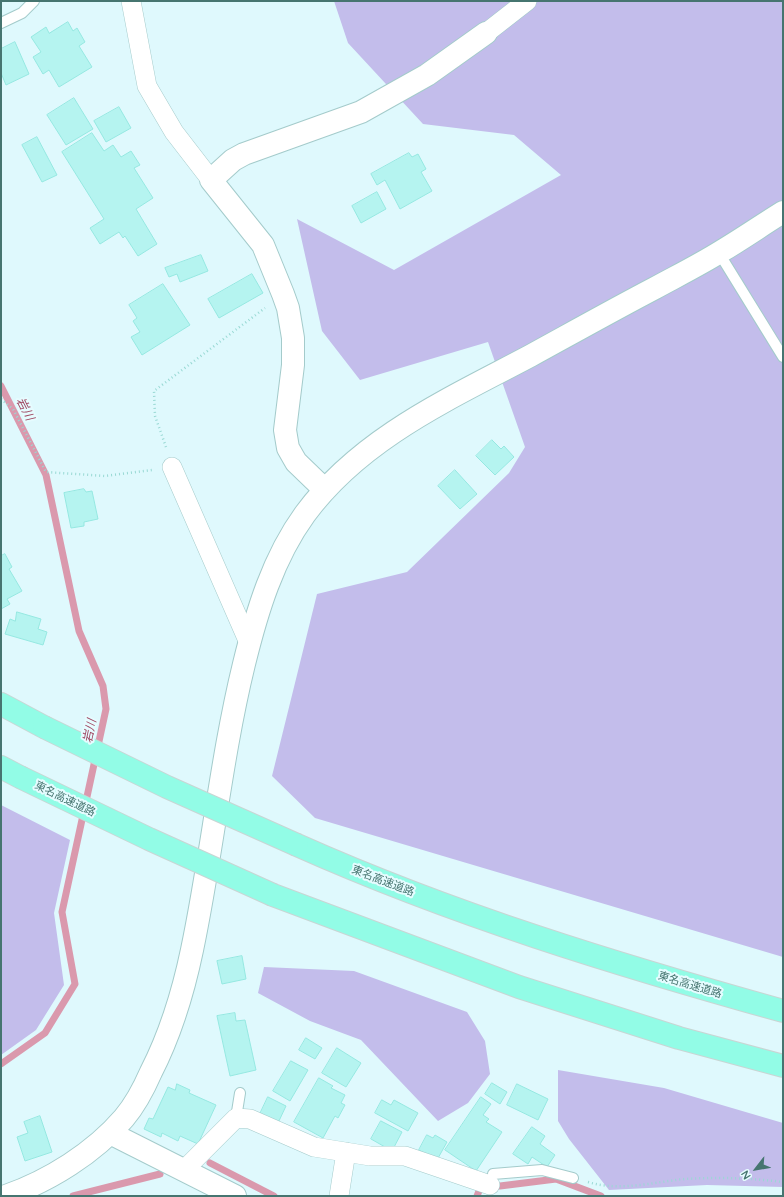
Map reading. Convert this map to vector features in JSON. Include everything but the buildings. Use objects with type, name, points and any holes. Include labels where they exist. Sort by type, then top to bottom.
[{"type":"highway","name":"東名高速道路","points":[[1,704],[44,727],[167,787],[297,845],[410,892],[537,937],[685,984],[783,1011]]},
{"type":"highway","name":"東名高速道路","points":[[1,767],[148,839],[273,895],[392,941],[519,987],[679,1038],[783,1066]]},
{"type":"street","points":[[131,1],[147,86],[174,132],[263,245],[283,294],[288,308],[293,338],[293,366],[285,430],[288,448],[296,462],[324,490]]},
{"type":"street","points":[[211,180],[233,160],[244,154],[361,112],[427,75],[486,33],[527,1]]},
{"type":"street","points":[[6,1196],[30,1188],[67,1167],[110,1133],[126,1116],[145,1085],[165,1045],[178,1011],[200,911],[227,740],[249,643],[264,591],[285,547],[303,517],[324,490],[356,459],[382,440],[441,403],[719,253],[783,212]]},
{"type":"street","points":[[172,467],[249,643]]},
{"type":"street","points":[[184,1170],[236,1118],[250,1119],[314,1147],[370,1156],[405,1156],[490,1185]]},
{"type":"street","points":[[110,1133],[235,1196]]},
{"type":"street","points":[[339,1196],[346,1152]]},
{"type":"lane","points":[[1,23],[22,13],[34,1]]},
{"type":"lane","points":[[719,253],[783,358]]},
{"type":"lane","points":[[236,1118],[240,1093]]},
{"type":"lane","points":[[490,1185],[542,1170],[573,1178]]},
{"type":"path","points":[[1,399],[13,409],[46,472],[105,476],[172,467],[155,416],[154,391],[283,294]]},
{"type":"path","points":[[573,1178],[598,1185],[639,1186],[685,1179],[746,1178],[783,1182]]},
{"type":"shaded area","points":[[334,1],[783,1],[783,957],[315,818],[272,776],[317,594],[407,572],[509,473],[525,447],[488,342],[360,380],[322,331],[297,219],[394,270],[561,175],[514,135],[423,124],[348,43]]},
{"type":"shaded area","points":[[1,805],[70,840],[54,913],[64,985],[36,1030],[1,1055]]},
{"type":"shaded area","points":[[264,967],[354,971],[467,1012],[485,1041],[490,1074],[468,1103],[438,1121],[361,1040],[310,1021],[258,993]]},
{"type":"shaded area","points":[[558,1070],[664,1088],[783,1123],[783,1187],[707,1185],[609,1190],[569,1139],[558,1121]]},
{"type":"waterway","name":"岩川","points":[[1,386],[46,475],[79,631],[103,686],[106,709],[62,912],[75,984],[45,1033],[1,1064]]},
{"type":"waterway","points":[[210,1163],[274,1196]]},
{"type":"waterway","points":[[73,1196],[160,1174]]},
{"type":"waterway","points":[[500,1186],[556,1179],[601,1196]]},
{"type":"waterway","points":[[477,1196],[479,1191]]}]
